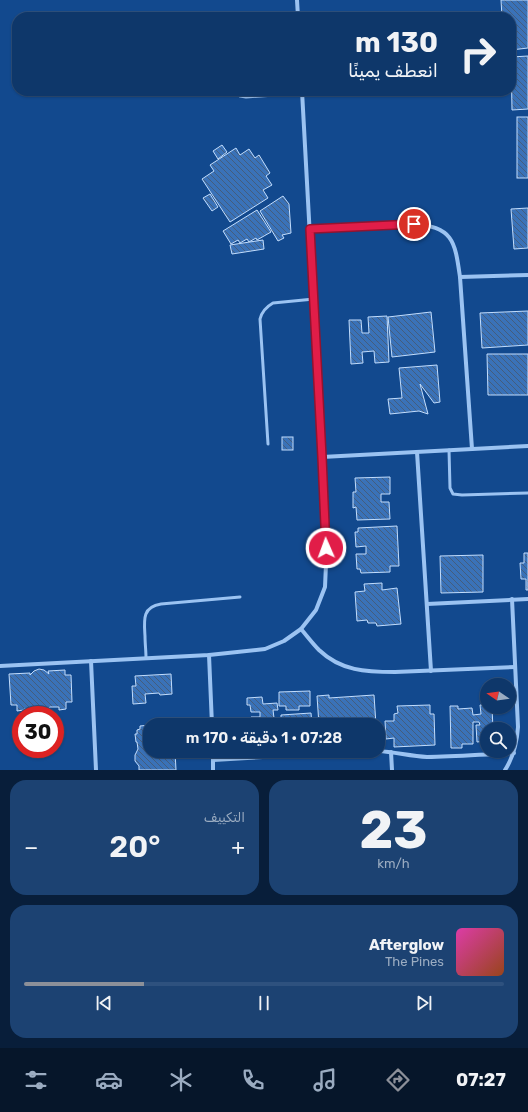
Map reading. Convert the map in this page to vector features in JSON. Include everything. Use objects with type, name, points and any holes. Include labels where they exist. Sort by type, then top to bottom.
[{"type":"street","points":[[297,0],[298,12]]},
{"type":"street","points":[[0,666],[209,655],[265,649],[284,641],[301,629],[316,610],[325,587],[326,564],[314,299],[302,96]]},
{"type":"street","points":[[310,229],[414,224],[427,225],[440,229],[450,237],[456,250],[460,277],[472,449]]},
{"type":"street","points":[[460,277],[528,275]]},
{"type":"street","points":[[322,457],[528,446]]},
{"type":"street","points":[[417,452],[431,671]]},
{"type":"street","points":[[512,599],[518,728],[516,744]]},
{"type":"street","points":[[427,604],[528,599]]},
{"type":"street","points":[[301,629],[320,650],[341,666],[358,670],[376,672],[431,671],[515,667]]},
{"type":"street","points":[[209,655],[212,718]]},
{"type":"street","points":[[91,661],[96,770]]},
{"type":"street","points":[[385,752],[428,757],[480,755]]},
{"type":"street","points":[[391,752],[392,770]]},
{"type":"street","points":[[214,770],[213,760],[247,758]]},
{"type":"street","points":[[505,770],[511,758]]},
{"type":"lane","points":[[240,96],[257,96]]},
{"type":"lane","points":[[268,444],[260,319],[268,306],[273,303],[314,299]]},
{"type":"lane","points":[[449,450],[450,488],[453,494],[528,493]]},
{"type":"lane","points":[[146,658],[144,621],[147,611],[151,607],[161,604],[240,597]]},
{"type":"building","points":[[501,0],[528,0],[528,48],[516,49],[516,12],[502,12]]},
{"type":"building","points":[[528,56],[528,109],[512,110],[512,96],[516,96],[516,57]]},
{"type":"building","points":[[517,117],[528,117],[528,178],[517,178]]},
{"type":"building","points":[[222,145],[227,152],[218,159],[213,151]]},
{"type":"building","points":[[236,148],[240,155],[249,149],[255,158],[259,155],[270,173],[266,176],[272,185],[263,190],[268,198],[230,222],[202,179],[214,171],[210,165]]},
{"type":"building","points":[[210,194],[218,207],[212,211],[203,198]]},
{"type":"building","points":[[283,196],[289,204],[291,233],[282,235],[284,238],[278,241],[260,211]]},
{"type":"building","points":[[528,208],[528,248],[514,249],[511,209]]},
{"type":"building","points":[[257,210],[271,232],[257,240],[256,238],[249,242],[247,239],[240,243],[238,240],[231,244],[223,231]]},
{"type":"building","points":[[263,240],[264,249],[232,254],[230,245]]},
{"type":"building","points":[[528,311],[528,345],[482,348],[480,313]]},
{"type":"building","points":[[431,312],[435,352],[392,357],[388,317]]},
{"type":"building","points":[[387,316],[389,362],[375,363],[374,351],[362,352],[363,363],[351,364],[349,320],[361,320],[362,333],[369,333],[368,317]]},
{"type":"building","points":[[487,354],[528,354],[528,395],[488,395]]},
{"type":"building","points":[[437,365],[440,402],[434,403],[420,384],[428,414],[419,411],[390,414],[388,399],[402,398],[399,368]]},
{"type":"building","points":[[282,437],[293,437],[293,450],[282,450]]},
{"type":"building","points":[[390,477],[390,494],[381,494],[381,502],[389,502],[390,519],[357,520],[356,507],[353,508],[353,492],[356,492],[355,478]]},
{"type":"building","points":[[397,526],[399,566],[390,566],[390,572],[361,573],[360,569],[357,569],[356,554],[366,554],[366,546],[356,547],[355,532],[358,532],[358,528]]},
{"type":"building","points":[[524,553],[528,553],[528,590],[526,590],[526,579],[521,579],[520,563],[524,563]]},
{"type":"building","points":[[483,555],[483,592],[441,593],[440,556]]},
{"type":"building","points":[[382,583],[382,590],[397,588],[401,624],[377,626],[376,623],[368,623],[367,620],[357,621],[355,592],[365,591],[364,584]]},
{"type":"building","points":[[39,669],[44,670],[49,674],[48,671],[65,670],[65,675],[71,675],[72,702],[66,702],[66,709],[64,709],[64,706],[11,705],[9,674],[30,673],[30,675]]},
{"type":"building","points":[[171,674],[172,694],[145,694],[146,703],[133,704],[132,686],[136,686],[135,676]]},
{"type":"building","points":[[310,691],[310,706],[299,706],[299,710],[286,710],[286,706],[279,706],[279,692]]},
{"type":"building","points":[[329,695],[329,698],[374,695],[376,718],[319,718],[317,696]]},
{"type":"building","points":[[262,697],[263,704],[277,703],[278,710],[273,710],[274,718],[251,718],[260,717],[260,712],[251,712],[250,705],[247,705],[247,698]]},
{"type":"building","points":[[430,705],[430,714],[434,714],[435,745],[394,747],[394,738],[386,739],[385,721],[394,721],[394,714],[398,713],[397,706]]},
{"type":"building","points":[[450,706],[458,706],[458,709],[472,708],[473,715],[492,714],[493,722],[480,722],[480,725],[479,722],[473,722],[473,744],[462,744],[462,748],[451,748]]},
{"type":"building","points":[[311,713],[311,718],[281,718],[281,715]]},
{"type":"building","points":[[476,725],[480,725],[480,742],[477,742]]},
{"type":"building","points":[[140,726],[143,726],[143,758],[175,758],[176,770],[139,770],[139,766],[135,761],[135,755],[138,749],[135,734],[137,734],[137,730],[140,729]]},
{"type":"route","points":[[326,548],[310,229],[414,224]]}]
